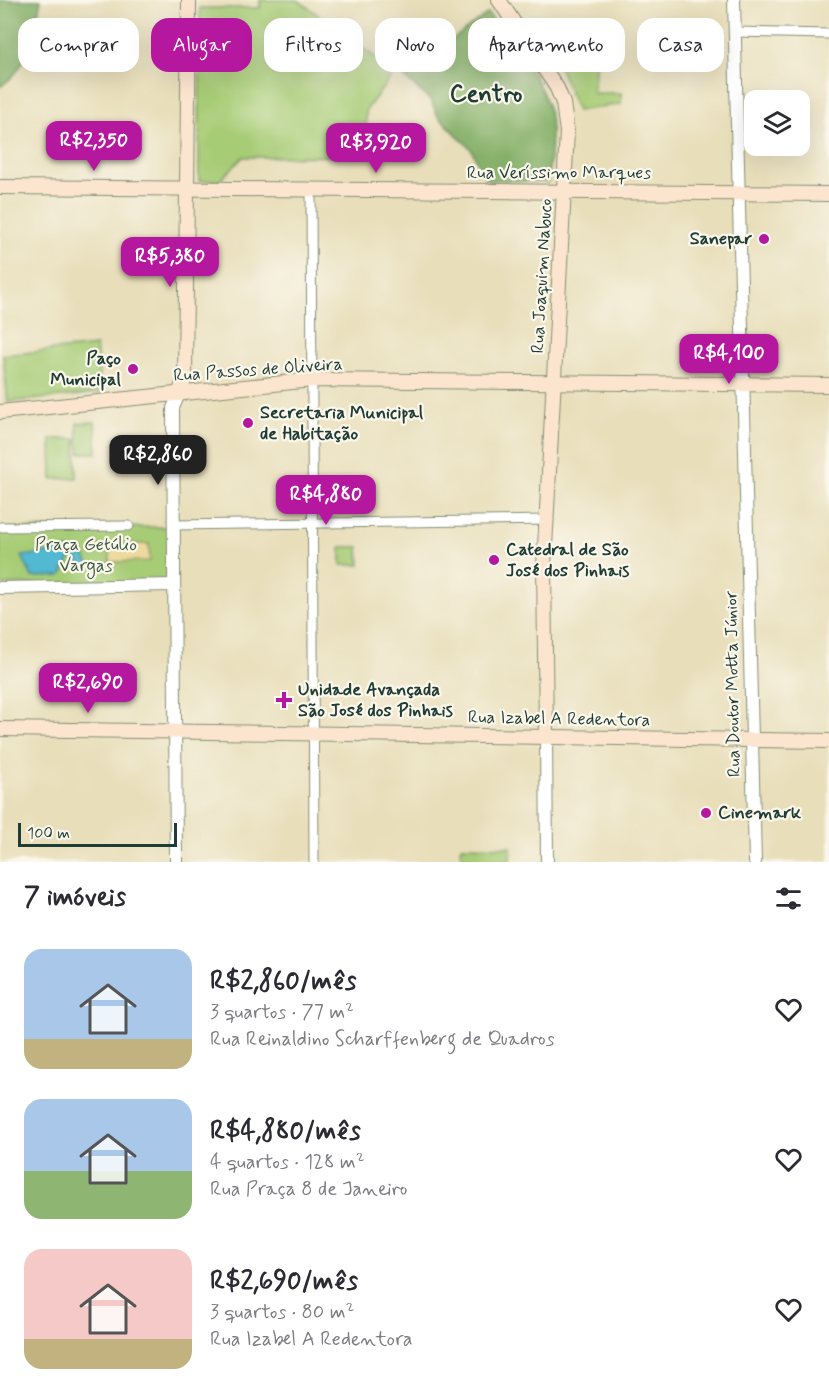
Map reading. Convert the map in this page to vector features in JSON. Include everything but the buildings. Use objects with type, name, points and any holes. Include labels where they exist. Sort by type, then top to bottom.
[{"type":"main road","points":[[179,394],[185,378],[189,0]]},
{"type":"main road","name":"Rua Joaquim Nabuco","points":[[499,0],[511,18]]},
{"type":"main road","name":"Rua Joaquim Nabuco","points":[[546,736],[544,573],[549,520],[566,118],[557,88],[547,72]]},
{"type":"main road","name":"Rua Veríssimo Marques","points":[[0,187],[829,194]]},
{"type":"main road","name":"Rua Passos de Oliveira","points":[[0,412],[312,380],[829,385]]},
{"type":"main road","name":"Rua Izabel A Redentora","points":[[0,729],[829,741]]},
{"type":"street","name":"Rua Doutor Motta Júnior","points":[[734,0],[755,862]]},
{"type":"street","points":[[735,32],[829,34]]},
{"type":"street","points":[[311,189],[314,862]]},
{"type":"street","points":[[176,862],[173,408],[179,394]]},
{"type":"street","points":[[173,525],[549,520]]},
{"type":"street","points":[[0,527],[129,526]]},
{"type":"street","points":[[0,588],[174,585]]},
{"type":"street","points":[[546,736],[547,862]]},
{"type":"green space","points":[[0,0],[41,0],[37,18],[18,18],[18,70],[0,87]]},
{"type":"green space","points":[[260,0],[298,0],[322,18],[264,18],[264,72],[363,72],[363,48],[375,57],[375,72],[395,72],[366,110],[366,156],[243,157],[219,181],[199,181],[200,72],[252,72],[252,18],[200,18],[200,8],[260,8]]},
{"type":"green space","points":[[488,13],[492,18],[481,18]]},
{"type":"green space","points":[[468,28],[468,72],[532,72],[537,80],[549,110],[551,126],[548,182],[486,180],[471,149],[438,116],[431,101],[403,76],[408,72],[456,72],[456,37]]},
{"type":"green space","points":[[562,72],[595,72],[593,93],[621,93],[621,104],[577,111]]},
{"type":"green space","points":[[96,346],[101,393],[8,402],[3,355]]},
{"type":"green space","points":[[95,422],[97,453],[79,453],[77,423]]},
{"type":"green space","points":[[51,439],[76,439],[77,478],[52,479]]},
{"type":"green space","name":"Praça Getúlio Vargas","points":[[171,527],[172,583],[0,585],[0,529]]},
{"type":"green space","points":[[341,547],[359,547],[360,565],[341,565]]},
{"type":"green space","points":[[461,846],[511,847],[510,862],[461,862]]},
{"type":"sand","points":[[149,544],[150,561],[110,562],[110,545]]},
{"type":"water","points":[[81,548],[89,565],[83,568],[75,556],[71,557],[61,576],[32,577],[22,556]]},
{"type":"place","name":"Sanepar","points":[[764,239]]},
{"type":"place","name":"Paço Municipal","points":[[133,369]]},
{"type":"place","name":"Secretaria Municipal de Habitação","points":[[248,423]]},
{"type":"place","name":"Catedral de São José dos Pinhais","points":[[494,560]]},
{"type":"place","name":"Unidade Avançada São José dos Pinhais","points":[[284,700]]},
{"type":"place","name":"Cinemark","points":[[706,813]]},
{"type":"district","name":"Centro","points":[[486,94]]}]
